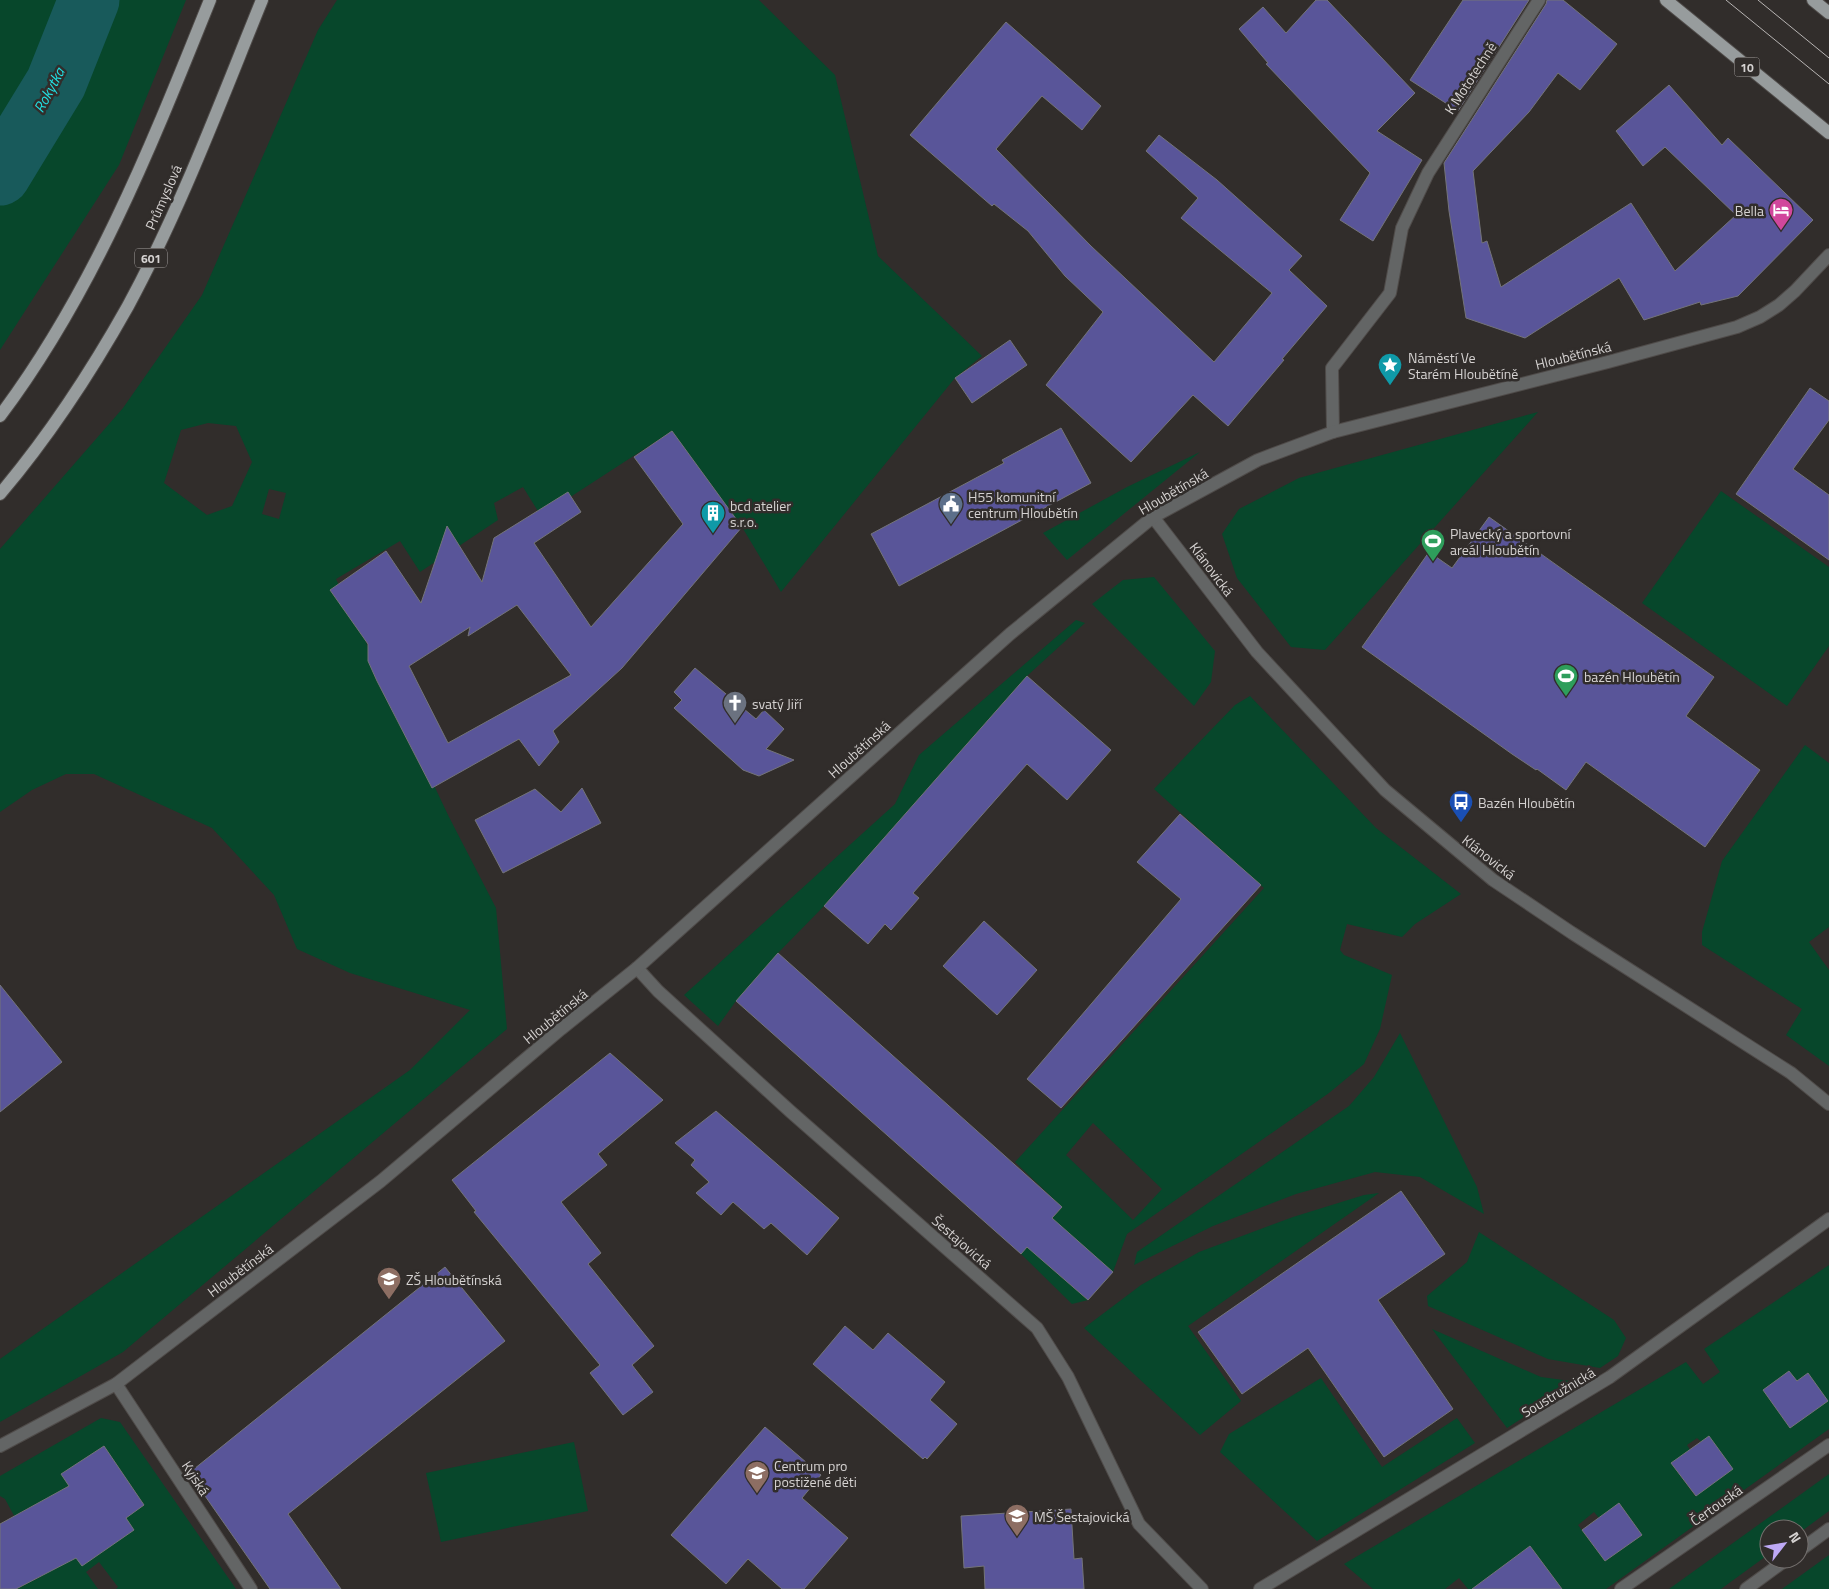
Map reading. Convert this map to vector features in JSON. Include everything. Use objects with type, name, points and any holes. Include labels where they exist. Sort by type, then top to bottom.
[{"type":"main road","points":[[0,416],[61,326],[104,246],[139,170],[210,0]]},
{"type":"main road","name":"Průmyslová","points":[[0,494],[31,456],[68,404],[128,304],[170,220],[262,0]]},
{"type":"main road","name":"10","points":[[1666,0],[1829,133]]},
{"type":"main road","points":[[1813,0],[1829,13]]},
{"type":"street","name":"K Mototechně","points":[[1334,432],[1332,368],[1390,293],[1402,228],[1428,173],[1539,0]]},
{"type":"street","name":"Hloubětínská","points":[[0,1446],[116,1384],[381,1181],[637,968],[1010,634],[1153,517],[1258,460],[1334,432],[1737,327],[1760,317],[1779,305],[1829,255]]},
{"type":"street","name":"Klánovická","points":[[1153,517],[1257,652],[1385,790],[1493,880],[1572,933],[1791,1073],[1829,1104]]},
{"type":"street","name":"Šestajovická","points":[[637,968],[658,991],[791,1112],[1037,1328],[1068,1377],[1139,1524],[1202,1589]]},
{"type":"street","name":"Soustružnická","points":[[1260,1589],[1610,1377],[1829,1219]]},
{"type":"street","name":"Kyjská","points":[[116,1384],[250,1589]]},
{"type":"street","name":"Čertouská","points":[[1621,1589],[1829,1446]]},
{"type":"street","points":[[1809,1544],[1829,1529]]},
{"type":"street","points":[[1746,1589],[1774,1569]]},
{"type":"green space","points":[[0,0],[186,0],[119,165],[0,350]]},
{"type":"green space","points":[[337,0],[759,0],[835,75],[878,256],[982,356],[955,378],[781,592],[742,527],[672,431],[541,516],[523,487],[494,503],[498,520],[420,572],[400,541],[336,579],[449,817],[496,908],[507,1029],[123,1352],[0,1422],[0,1359],[410,1070],[470,1010],[350,973],[297,949],[274,895],[212,828],[94,774],[66,774],[32,790],[0,812],[0,549],[123,408],[202,295],[318,30]],"holes":[[[208,423],[236,426],[252,462],[232,506],[207,515],[164,483],[181,430]],[[269,489],[286,493],[279,519],[262,514]]]},
{"type":"green space","points":[[1538,412],[1325,650],[1291,647],[1237,578],[1222,534],[1239,509],[1299,478]]},
{"type":"green space","points":[[1200,452],[1067,560],[1043,533],[1127,487]]},
{"type":"green space","points":[[1721,491],[1829,567],[1829,646],[1787,706],[1642,603]]},
{"type":"green space","points":[[1154,577],[1215,651],[1211,682],[1194,706],[1092,604],[1123,580]]},
{"type":"green space","points":[[1076,620],[1085,623],[1027,676],[824,906],[778,953],[736,1001],[718,1026],[684,995],[895,804],[919,755]]},
{"type":"green space","points":[[1250,696],[1376,828],[1461,894],[1415,924],[1402,937],[1347,924],[1340,950],[1344,955],[1392,975],[1380,1029],[1364,1064],[1329,1093],[1127,1234],[1113,1272],[1072,1236],[1046,1264],[1088,1300],[1072,1304],[1021,1254],[1062,1207],[1015,1162],[1264,888],[1154,789],[1235,705]],"holes":[[[1093,1123],[1162,1189],[1133,1220],[1066,1155]]]},
{"type":"green space","points":[[1805,745],[1829,763],[1829,927],[1809,942],[1829,970],[1829,1066],[1786,1035],[1802,1009],[1702,945],[1702,932],[1722,861]]},
{"type":"green space","points":[[1400,1033],[1477,1187],[1484,1214],[1420,1177],[1375,1172],[1296,1194],[1213,1226],[1134,1265],[1137,1252],[1349,1106],[1374,1077]]},
{"type":"green space","points":[[1379,1193],[1188,1326],[1241,1401],[1200,1435],[1084,1328],[1141,1285],[1199,1252],[1293,1217],[1364,1195]]},
{"type":"green space","points":[[1479,1232],[1614,1320],[1626,1338],[1618,1356],[1600,1368],[1548,1359],[1428,1306],[1427,1296],[1467,1262]]},
{"type":"green space","points":[[1829,1265],[1829,1429],[1606,1589],[1562,1589],[1530,1546],[1472,1589],[1468,1589],[1459,1578],[1445,1589],[1373,1589],[1344,1564],[1686,1362],[1703,1384],[1720,1372],[1704,1349]],"holes":[[[1789,1371],[1797,1381],[1808,1373],[1827,1401],[1790,1428],[1763,1390]],[[1697,1438],[1732,1469],[1695,1496],[1671,1463],[1690,1450],[1687,1445]],[[1619,1503],[1642,1535],[1605,1561],[1578,1525],[1594,1512],[1599,1518]]]},
{"type":"green space","points":[[1432,1329],[1541,1377],[1578,1382],[1507,1428]]},
{"type":"green space","points":[[1321,1378],[1382,1467],[1457,1418],[1475,1443],[1317,1541],[1220,1452],[1229,1434]]},
{"type":"green space","points":[[101,1418],[120,1422],[236,1589],[116,1589],[118,1587],[99,1562],[86,1572],[98,1589],[17,1589],[40,1577],[25,1549],[53,1535],[36,1504],[19,1513],[24,1522],[24,1534],[5,1499],[0,1496],[0,1476]],"holes":[[[104,1446],[144,1505],[126,1518],[77,1497],[62,1474]]]},
{"type":"green space","points":[[574,1442],[588,1511],[441,1542],[426,1473]]},
{"type":"green space","points":[[1829,1474],[1829,1511],[1809,1526],[1809,1519],[1766,1519]]},
{"type":"green space","points":[[1759,1524],[1759,1561],[1721,1589],[1669,1589]]},
{"type":"green space","points":[[1829,1555],[1829,1589],[1782,1589]]},
{"type":"building","points":[[1316,0],[1327,0],[1415,93],[1377,131],[1422,160],[1373,241],[1340,220],[1370,173],[1266,64],[1268,63],[1239,29],[1263,7],[1286,33]]},
{"type":"building","points":[[1463,0],[1529,0],[1458,111],[1410,80]]},
{"type":"building","points":[[1547,0],[1563,0],[1617,44],[1580,90],[1558,73],[1529,112],[1473,171],[1482,243],[1487,241],[1501,287],[1631,203],[1675,271],[1736,215],[1665,147],[1643,166],[1616,131],[1669,85],[1722,145],[1728,138],[1813,220],[1738,296],[1701,305],[1700,302],[1644,320],[1619,278],[1525,338],[1466,318],[1449,211],[1444,163]]},
{"type":"building","points":[[1006,22],[1101,106],[1082,130],[1042,96],[996,149],[1091,246],[1214,362],[1272,293],[1181,218],[1198,198],[1146,151],[1159,135],[1217,180],[1302,256],[1289,270],[1327,306],[1228,426],[1193,395],[1131,462],[1046,385],[1103,312],[1065,276],[1028,231],[994,204],[992,206],[910,135]]},
{"type":"building","points":[[1010,340],[1027,365],[972,403],[955,378]]},
{"type":"building","points":[[1810,388],[1829,401],[1829,420],[1793,469],[1829,495],[1829,560],[1736,494]]},
{"type":"building","name":"H55 komunitní centrum Hloubětín","points":[[1061,428],[1091,483],[899,586],[871,534],[1004,463],[1002,460]]},
{"type":"building","points":[[672,431],[742,527],[622,668],[553,731],[559,742],[539,766],[519,739],[432,788],[368,661],[368,644],[330,590],[386,551],[421,603],[447,526],[482,582],[494,538],[568,492],[581,512],[534,543],[591,627],[683,524],[634,457]],"holes":[[[517,605],[571,675],[448,743],[409,666],[470,627],[468,636]]]},
{"type":"building","name":"bazén Hloubětín","points":[[1489,517],[1714,677],[1686,716],[1760,770],[1705,847],[1586,762],[1566,790],[1512,754],[1362,647],[1429,552],[1452,568]]},
{"type":"building","name":"svatý Jiří","points":[[695,668],[756,719],[764,710],[784,729],[766,749],[794,760],[759,776],[743,770],[674,708],[682,700],[674,692]]},
{"type":"building","points":[[1027,676],[1111,750],[1067,800],[1027,764],[913,893],[919,898],[891,930],[885,924],[868,944],[824,906]]},
{"type":"building","points":[[582,788],[601,823],[503,873],[475,820],[535,789],[561,812]]},
{"type":"building","points":[[1180,814],[1261,885],[1061,1108],[1027,1079],[1181,899],[1137,862]]},
{"type":"building","points":[[984,921],[1037,970],[997,1015],[943,966]]},
{"type":"building","points":[[778,953],[1062,1207],[1052,1218],[1113,1272],[1088,1300],[1027,1247],[1021,1254],[736,1001]]},
{"type":"building","points":[[0,985],[62,1062],[0,1112]]},
{"type":"building","points":[[610,1053],[663,1100],[598,1154],[607,1165],[561,1202],[601,1253],[588,1264],[654,1346],[632,1365],[653,1392],[623,1415],[590,1373],[600,1365],[474,1212],[476,1211],[452,1180]]},
{"type":"building","points":[[716,1111],[839,1218],[807,1255],[771,1223],[764,1229],[733,1202],[721,1215],[696,1193],[709,1182],[691,1165],[695,1160],[675,1143]]},
{"type":"building","points":[[1401,1191],[1445,1254],[1378,1300],[1453,1409],[1384,1457],[1308,1348],[1242,1394],[1198,1332]]},
{"type":"building","points":[[445,1267],[505,1341],[288,1514],[341,1589],[270,1589],[189,1473]]},
{"type":"building","points":[[845,1326],[873,1350],[888,1333],[945,1382],[930,1400],[957,1424],[927,1459],[925,1457],[923,1459],[813,1364]]},
{"type":"building","points":[[1789,1371],[1797,1381],[1808,1373],[1828,1401],[1790,1428],[1763,1390]]},
{"type":"building","points":[[765,1427],[821,1475],[802,1498],[848,1538],[804,1589],[782,1589],[748,1559],[726,1584],[671,1535]]},
{"type":"building","points":[[1709,1436],[1733,1469],[1696,1496],[1671,1463]]},
{"type":"building","points":[[104,1446],[144,1505],[126,1518],[134,1530],[82,1566],[76,1558],[16,1589],[0,1589],[0,1524],[69,1486],[61,1474]]},
{"type":"building","points":[[1619,1503],[1642,1535],[1605,1561],[1582,1530]]},
{"type":"building","name":"MŠ Šestajovická","points":[[1071,1509],[1074,1559],[1082,1558],[1084,1589],[985,1589],[984,1566],[964,1568],[961,1516]]},
{"type":"building","points":[[1530,1546],[1562,1589],[1472,1589]]},
{"type":"waterway","name":"Rokytka","points":[[0,175],[56,83],[89,0]]},
{"type":"tram line","points":[[1726,0],[1829,84]]},
{"type":"tram line","points":[[1758,0],[1829,58]]},
{"type":"place","name":"Bella","points":[[1781,231]]},
{"type":"place","name":"Náměstí Ve Starém Hloubětíně","points":[[1390,386]]},
{"type":"place","name":"H55 komunitní centrum Hloubětín","points":[[951,525]]},
{"type":"place","name":"bcd atelier s.r.o.","points":[[713,534]]},
{"type":"place","name":"Plavecký a sportovní areál Hloubětín","points":[[1433,562]]},
{"type":"place","name":"bazén Hloubětín","points":[[1566,697]]},
{"type":"place","name":"svatý Jiří","points":[[735,724]]},
{"type":"place","name":"Bazén Hloubětín","points":[[1461,823]]},
{"type":"place","name":"ZŠ Hloubětínská","points":[[389,1300]]},
{"type":"place","name":"Centrum pro postižené děti","points":[[757,1494]]},
{"type":"place","name":"MŠ Šestajovická","points":[[1017,1537]]}]
